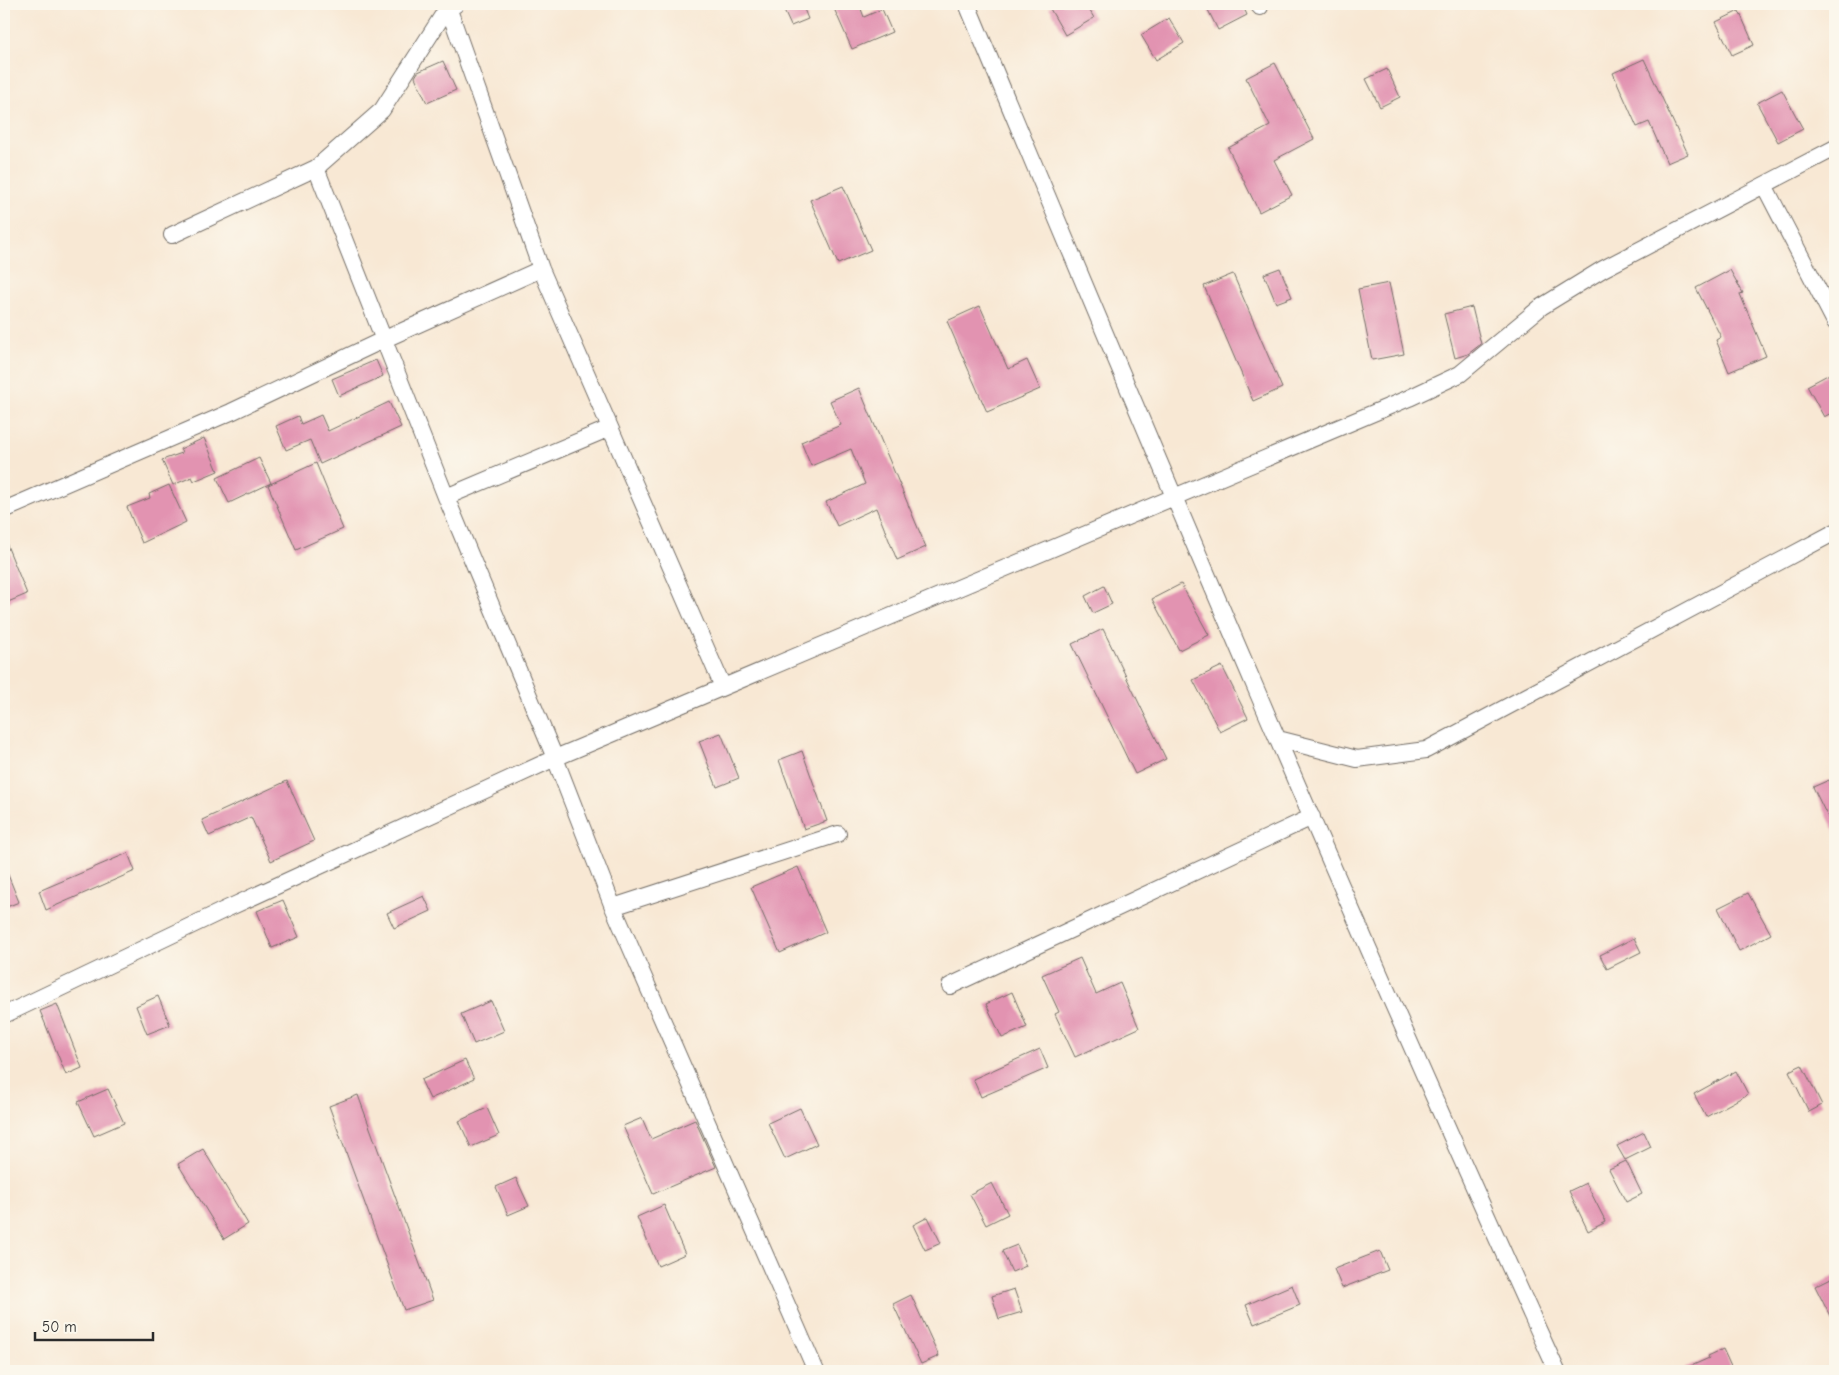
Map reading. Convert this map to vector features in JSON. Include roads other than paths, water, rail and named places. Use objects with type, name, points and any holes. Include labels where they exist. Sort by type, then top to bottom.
[{"type":"street","points":[[967,4],[1172,496],[1462,1164],[1557,1371]]},
{"type":"street","points":[[452,6],[541,269],[723,686]]},
{"type":"street","points":[[172,235],[316,168],[382,110],[452,6]]},
{"type":"street","points":[[4,1015],[224,910],[555,758],[1172,496],[1409,398],[1460,374],[1541,307],[1604,269],[1835,148]]},
{"type":"street","points":[[316,168],[446,496],[555,758],[613,907],[816,1371]]},
{"type":"street","points":[[1764,185],[1835,322]]},
{"type":"street","points":[[4,510],[231,412],[385,339],[541,269]]},
{"type":"street","points":[[446,496],[610,428]]},
{"type":"street","points":[[1278,739],[1357,759],[1426,750],[1835,532]]},
{"type":"street","points":[[950,986],[1312,817]]},
{"type":"street","points":[[613,907],[838,834]]}]
